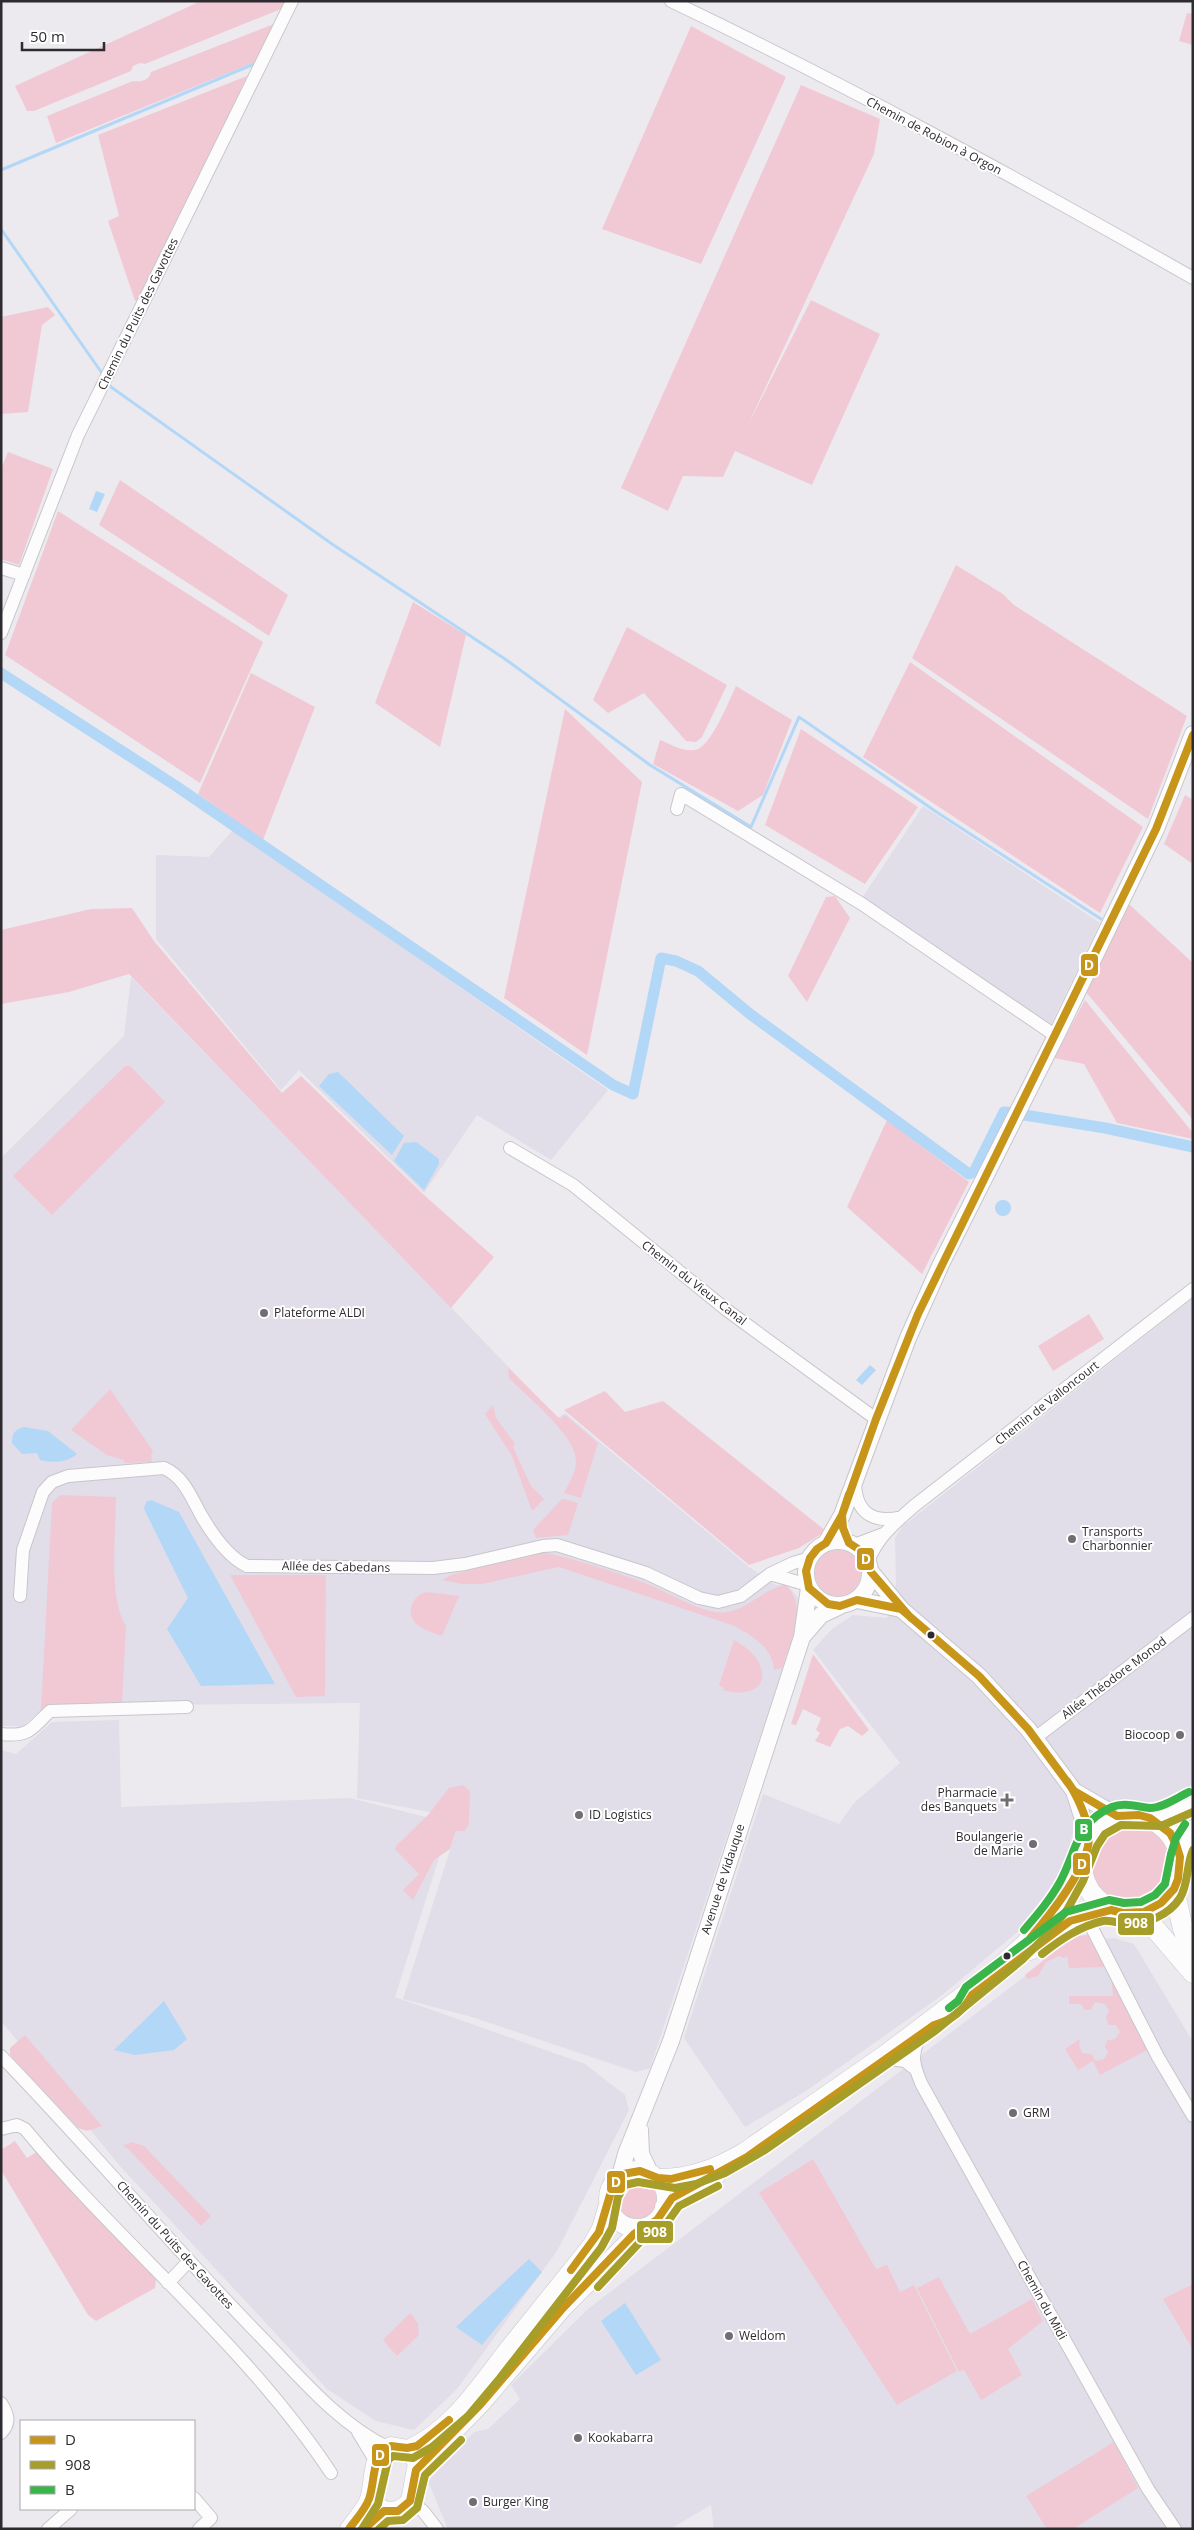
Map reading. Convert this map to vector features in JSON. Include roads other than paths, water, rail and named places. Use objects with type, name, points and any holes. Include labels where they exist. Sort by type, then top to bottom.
[{"type":"main road","points":[[1150,1818],[1164,1815],[1193,1801]]},
{"type":"main road","points":[[408,2449],[426,2440],[442,2428],[477,2388],[591,2246],[602,2228],[610,2189],[620,2176],[636,2170],[654,2176],[688,2176],[724,2163],[752,2147],[904,2040],[991,1974],[1023,1945],[1055,1910],[1081,1863],[1089,1838],[1096,1828],[1117,1816],[1139,1815],[1150,1818],[1170,1833],[1180,1857]]},
{"type":"main road","points":[[416,2470],[480,2405],[563,2308],[642,2228],[657,2220],[664,2207],[672,2198],[747,2157],[889,2059],[1070,1921],[1111,1910],[1135,1913],[1153,1908],[1168,1897],[1174,1889],[1180,1868],[1180,1857],[1185,1842],[1193,1830]]},
{"type":"main road","points":[[1081,1863],[1082,1875],[1093,1896],[1111,1910]]},
{"type":"main road","points":[[1174,1889],[1183,1929],[1193,1952]]},
{"type":"main road","points":[[1135,1913],[1152,1926],[1193,1973]]},
{"type":"main road","points":[[654,2176],[662,2186],[665,2197],[664,2207]]},
{"type":"main road","points":[[608,2205],[613,2216],[621,2223],[631,2228],[642,2228]]},
{"type":"main road","points":[[349,2529],[370,2495],[376,2462],[380,2452],[387,2447],[396,2445],[408,2449],[414,2456],[416,2470],[410,2501],[398,2511],[384,2511],[376,2505],[370,2495]]},
{"type":"main road","points":[[364,2529],[384,2511]]},
{"type":"street","name":"Chemin du Puits des Gavottes","points":[[1,633],[78,435],[292,1]]},
{"type":"street","name":"Chemin de Robion à Orgon","points":[[672,1],[740,34],[1074,210],[1193,278]]},
{"type":"street","points":[[1,568],[24,575]]},
{"type":"street","points":[[826,1543],[842,1515],[876,1419],[908,1338],[941,1264],[1056,1036],[1156,829],[1193,734]]},
{"type":"street","points":[[677,809],[681,794],[862,904],[1056,1036]]},
{"type":"street","name":"Chemin du Vieux Canal","points":[[510,1148],[573,1186],[728,1311],[876,1419]]},
{"type":"street","name":"Chemin de Valloncourt","points":[[852,1544],[883,1534],[902,1517],[1193,1290]]},
{"type":"street","name":"Allée des Cabedans","points":[[20,1596],[23,1550],[44,1492],[52,1482],[68,1476],[164,1468],[172,1472],[189,1490],[202,1517],[234,1560],[247,1566],[433,1568],[465,1564],[543,1546],[558,1545],[646,1573],[699,1598],[718,1602],[741,1596],[770,1574],[810,1558]]},
{"type":"street","points":[[855,1477],[857,1498],[867,1514],[878,1519],[890,1520],[902,1517]]},
{"type":"street","points":[[842,1515],[852,1544]]},
{"type":"street","name":"Chemin de Valloncourt","points":[[870,1567],[883,1534]]},
{"type":"street","points":[[870,1567],[867,1588],[857,1600],[840,1606],[828,1604],[817,1598],[809,1586],[806,1572],[810,1558],[817,1549],[826,1543],[842,1541],[852,1544],[863,1552],[870,1567],[901,1610],[979,1676],[1035,1738],[1074,1791],[1089,1838]]},
{"type":"street","points":[[770,1574],[809,1586]]},
{"type":"street","name":"Avenue de Vidauque","points":[[620,2176],[671,2041],[802,1637],[809,1586]]},
{"type":"street","points":[[857,1600],[901,1610]]},
{"type":"street","name":"Avenue de Vidauque","points":[[802,1637],[821,1615],[840,1606]]},
{"type":"street","name":"Allée Théodore Monod","points":[[1035,1738],[1193,1618]]},
{"type":"street","points":[[1,1734],[20,1736],[32,1730],[50,1710],[187,1707]]},
{"type":"street","points":[[1074,1791],[1117,1816]]},
{"type":"street","points":[[1090,1915],[1093,1930],[1158,2057],[1193,2116]]},
{"type":"street","points":[[914,2068],[914,2050],[920,2037]]},
{"type":"street","name":"Chemin du Puits des Gavottes","points":[[1,2056],[190,2261],[301,2377],[355,2428],[387,2447]]},
{"type":"street","points":[[889,2059],[905,2061],[914,2068]]},
{"type":"street","name":"Chemin du Midi","points":[[914,2068],[1148,2489],[1176,2529]]},
{"type":"street","name":"Avenue de Vidauque","points":[[640,2120],[641,2154],[654,2176]]},
{"type":"street","points":[[1,2129],[17,2125],[25,2129],[281,2403],[331,2472]]},
{"type":"street","points":[[168,2282],[190,2261]]},
{"type":"street","points":[[1,2403],[7,2413],[8,2424],[1,2433]]},
{"type":"street","name":"Chemin du Puits des Gavottes","points":[[355,2428],[376,2462]]},
{"type":"street","points":[[195,2499],[211,2518],[198,2529]]},
{"type":"street","points":[[410,2501],[423,2511],[437,2529]]},
{"type":"street","points":[[48,2529],[70,2510]]},
{"type":"water","points":[[96,491],[105,494],[97,512],[89,509]]},
{"type":"water","points":[[338,1072],[404,1136],[392,1155],[319,1086],[329,1074]]},
{"type":"water","points":[[416,1142],[439,1159],[439,1164],[424,1190],[394,1161],[404,1143]]},
{"type":"water","points":[[1003,1200],[1011,1208],[1003,1216],[995,1208]]},
{"type":"water","points":[[870,1365],[876,1370],[862,1385],[856,1380]]},
{"type":"water","points":[[24,1427],[48,1431],[77,1454],[64,1461],[49,1462],[40,1460],[37,1453],[22,1454],[12,1443],[12,1440],[16,1431]]},
{"type":"water","points":[[151,1500],[179,1512],[275,1684],[201,1686],[167,1629],[188,1598],[144,1509],[146,1502]]},
{"type":"water","points":[[164,2001],[187,2039],[174,2050],[135,2055],[114,2050]]},
{"type":"water","points":[[529,2259],[542,2272],[482,2345],[456,2327]]},
{"type":"water","points":[[625,2303],[661,2360],[636,2375],[601,2321]]},
{"type":"waterway","points":[[1,170],[254,64]]},
{"type":"waterway","points":[[1,229],[104,376]]},
{"type":"waterway","points":[[108,382],[111,387],[332,544],[505,659],[650,765],[751,827],[799,717],[938,813],[1101,919]]},
{"type":"waterway","points":[[1,673],[176,786],[613,1085],[633,1094],[661,958],[676,961],[698,971],[750,1014],[969,1174],[974,1172],[1004,1112],[1105,1128],[1193,1147]]},
{"type":"place","name":"Plateforme ALDI","points":[[264,1313]]},
{"type":"place","name":"Transports Charbonnier","points":[[1072,1539]]},
{"type":"place","name":"Biocoop","points":[[1180,1735]]},
{"type":"place","name":"Pharmacie des Banquets","points":[[1007,1800]]},
{"type":"place","name":"ID Logistics","points":[[579,1815]]},
{"type":"place","name":"Boulangerie de Marie","points":[[1033,1844]]},
{"type":"place","name":"GRM","points":[[1013,2113]]},
{"type":"place","name":"Weldom","points":[[729,2336]]},
{"type":"place","name":"Kookabarra","points":[[578,2438]]},
{"type":"place","name":"Burger King","points":[[473,2502]]}]
